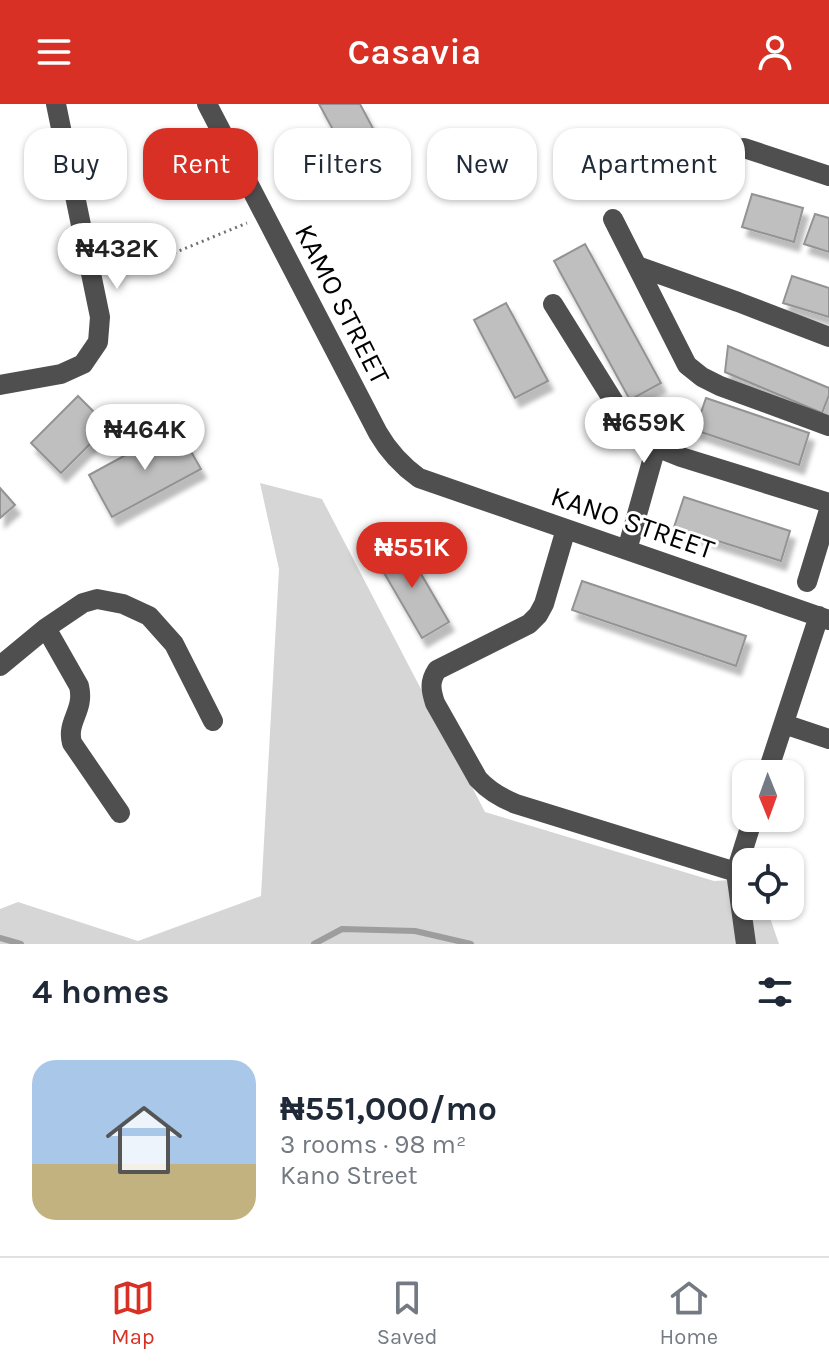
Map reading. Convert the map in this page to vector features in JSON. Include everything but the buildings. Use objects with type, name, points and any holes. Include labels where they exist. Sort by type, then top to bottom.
[{"type":"street","points":[[0,385],[61,374],[83,364],[98,342],[100,317],[56,104]]},
{"type":"street","name":"KAMO STREET","points":[[207,104],[378,433],[401,465],[419,478]]},
{"type":"street","points":[[745,148],[829,176]]},
{"type":"street","points":[[613,219],[687,365],[720,386],[829,426]]},
{"type":"street","points":[[637,266],[829,337]]},
{"type":"street","points":[[553,304],[629,426],[656,447],[829,503]]},
{"type":"street","points":[[627,550],[656,447]]},
{"type":"street","name":"KANO STREET","points":[[419,478],[824,618]]},
{"type":"street","points":[[807,582],[829,510]]},
{"type":"street","points":[[566,529],[538,615],[529,624],[437,670],[431,689],[435,703],[478,779],[502,799],[732,871]]},
{"type":"street","points":[[0,666],[46,628],[83,603],[97,599],[123,604],[149,616],[174,644],[213,721]]},
{"type":"street","points":[[772,760],[824,618]]},
{"type":"street","points":[[46,628],[82,696],[71,729],[72,743],[120,813]]},
{"type":"street","points":[[784,724],[829,739]]},
{"type":"street","points":[[743,920],[746,944]]},
{"type":"path","points":[[94,286],[265,216]]},
{"type":"shaded area","points":[[260,483],[322,499],[485,812],[714,881],[732,880],[732,920],[771,920],[779,944],[0,944],[0,909],[18,902],[138,941],[261,896],[279,569]]},
{"type":"waterway","points":[[314,944],[342,929],[415,931],[471,944]]},
{"type":"waterway","points":[[0,938],[21,944]]}]
